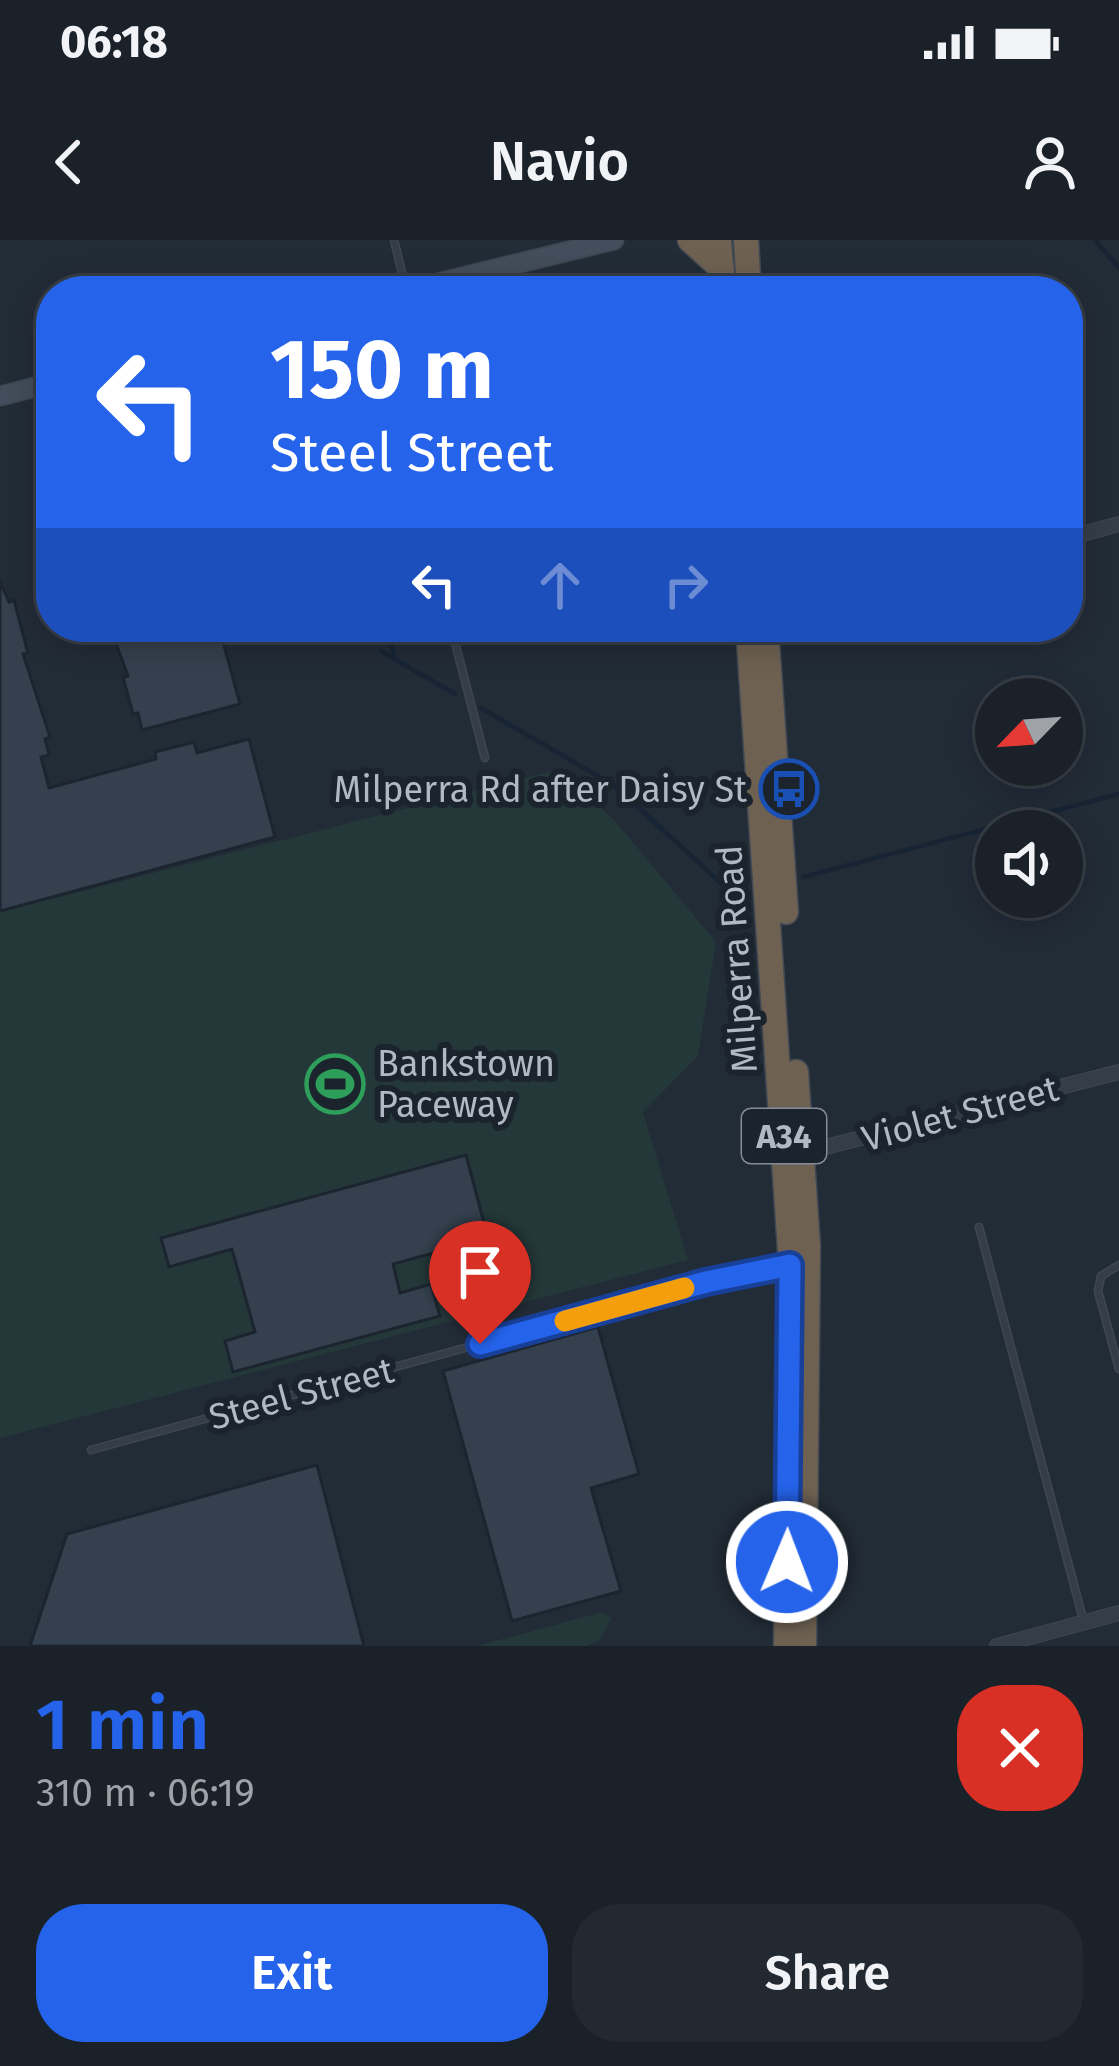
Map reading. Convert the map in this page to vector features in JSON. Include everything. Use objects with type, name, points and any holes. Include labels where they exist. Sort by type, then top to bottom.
[{"type":"highway","points":[[690,240],[720,276]]},
{"type":"highway","points":[[719,240],[723,276]]},
{"type":"highway","points":[[747,241],[748,276]]},
{"type":"highway","name":"Milperra Road","points":[[749,642],[790,1265],[786,1646]]},
{"type":"highway","name":"Milperra Road","points":[[767,642],[802,1154],[808,1316],[804,1646]]},
{"type":"main road","points":[[454,276],[473,266],[572,240]]},
{"type":"main road","points":[[473,276],[614,240]]},
{"type":"main road","points":[[0,396],[36,387]]},
{"type":"street","points":[[1083,534],[1119,524]]},
{"type":"street","name":"Violet Street","points":[[802,1154],[1119,1072]]},
{"type":"street","points":[[997,1646],[1048,1639],[1119,1613]]},
{"type":"lane","points":[[394,240],[402,276]]},
{"type":"lane","points":[[456,642],[485,758]]},
{"type":"lane","points":[[979,1227],[1084,1622]]},
{"type":"lane","name":"Steel Street","points":[[91,1450],[706,1282],[790,1265]]},
{"type":"lane","points":[[1119,1265],[1101,1276],[1098,1291],[1119,1370]]},
{"type":"shaded area","name":"Bankstown Paceway","points":[[560,769],[615,821],[716,942],[698,1056],[643,1112],[688,1260],[0,1438],[0,912]]},
{"type":"shaded area","points":[[603,1612],[611,1618],[600,1640],[587,1646],[476,1646]]},
{"type":"building","points":[[0,581],[9,602],[14,600],[28,653],[23,654],[50,737],[45,739],[49,755],[41,757],[49,788],[156,759],[155,752],[194,742],[197,753],[249,739],[275,837],[0,911]]},
{"type":"building","points":[[116,642],[223,642],[240,704],[142,730],[123,677],[128,676]]},
{"type":"building","points":[[466,1155],[488,1238],[393,1264],[400,1293],[431,1284],[440,1316],[233,1372],[225,1341],[255,1332],[232,1249],[169,1267],[161,1238]]},
{"type":"building","points":[[598,1327],[639,1474],[591,1488],[621,1591],[512,1621],[443,1371]]},
{"type":"building","points":[[317,1465],[364,1646],[30,1646],[67,1534]]},
{"type":"waterway","points":[[1095,240],[1119,268]]},
{"type":"waterway","points":[[390,642],[394,656]]},
{"type":"waterway","points":[[381,651],[455,694]]},
{"type":"waterway","points":[[481,708],[615,786],[723,885]]},
{"type":"waterway","points":[[803,877],[1119,794]]},
{"type":"waterway","points":[[732,884],[746,883]]},
{"type":"slow traffic","points":[[565,1321],[684,1288]]},
{"type":"place","name":"Milperra Rd after Daisy St","points":[[789,789]]},
{"type":"place","name":"Bankstown Paceway","points":[[335,1084]]},
{"type":"route","points":[[480,1344],[706,1282],[790,1265],[787,1562]]}]
